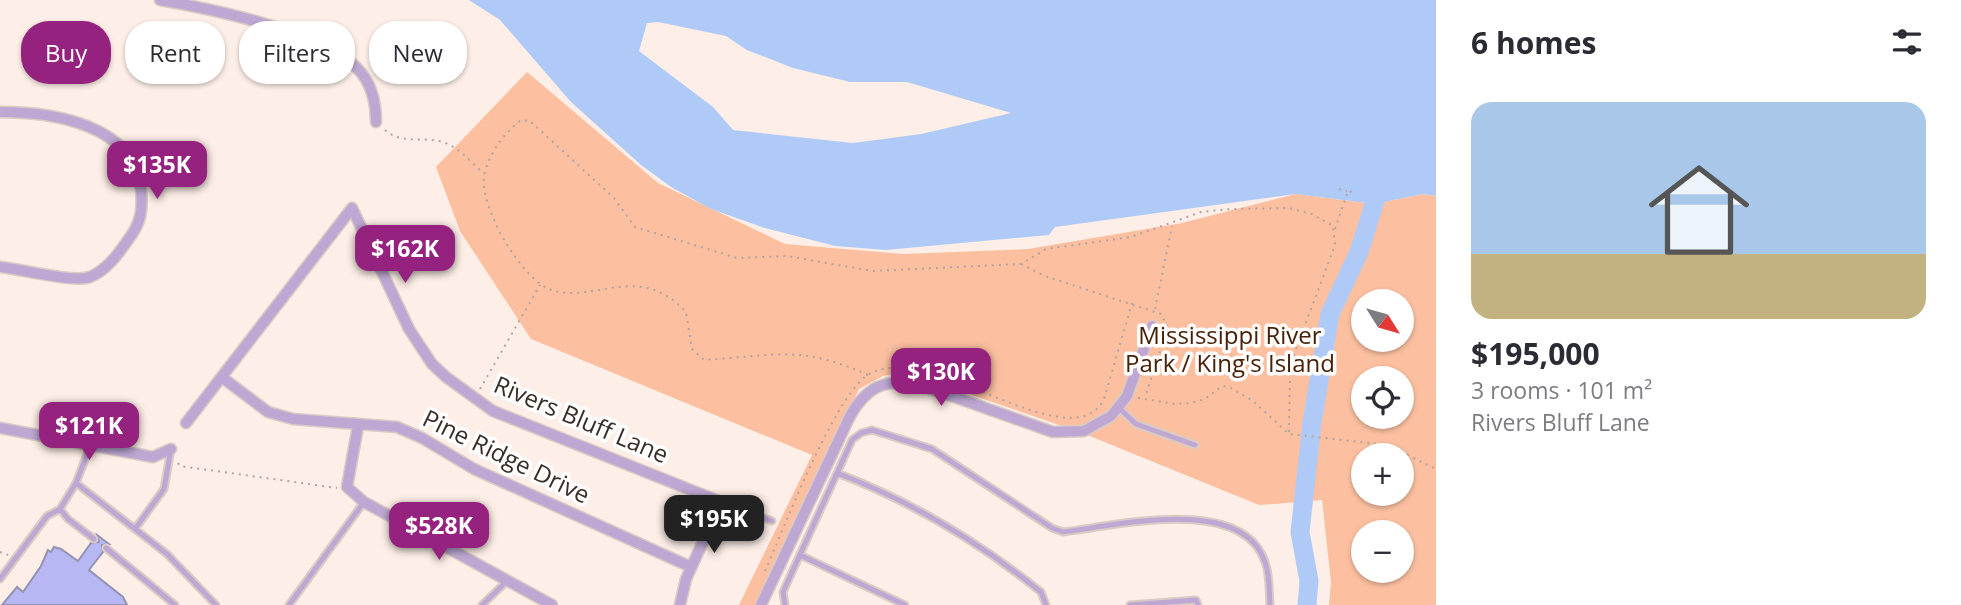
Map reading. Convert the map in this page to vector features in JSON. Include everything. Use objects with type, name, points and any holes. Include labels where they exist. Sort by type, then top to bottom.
[{"type":"street","points":[[160,0],[208,9],[269,26],[345,58],[367,82],[373,96],[376,122]]},
{"type":"street","points":[[0,112],[76,122],[102,131],[129,152],[140,175],[143,210],[137,228],[116,258],[88,278],[70,279],[0,267]]},
{"type":"street","name":"Rivers Bluff Lane","points":[[186,423],[352,208],[417,341],[432,363],[475,398],[493,411],[721,502]]},
{"type":"street","points":[[761,605],[850,416],[860,397],[871,388],[898,381],[915,383],[1054,432],[1084,431],[1101,424],[1119,408],[1127,396],[1152,326]]},
{"type":"street","name":"Pine Ridge Drive","points":[[223,377],[268,412],[293,419],[397,427],[422,438],[474,469],[691,567]]},
{"type":"street","points":[[358,426],[347,487],[364,502],[552,605]]},
{"type":"street","points":[[0,428],[153,457],[172,449]]},
{"type":"street","points":[[680,605],[691,567],[721,502]]},
{"type":"lane","points":[[1119,408],[1136,424],[1195,445]]},
{"type":"lane","points":[[785,605],[783,592],[852,440],[861,433],[872,430],[932,449],[1052,528],[1063,532],[1175,518],[1226,526],[1245,536],[1259,549],[1266,564],[1270,605]]},
{"type":"lane","points":[[0,579],[47,516],[60,509],[62,500],[76,483],[90,447]]},
{"type":"lane","points":[[135,528],[164,489],[172,449]]},
{"type":"lane","points":[[837,473],[884,491],[952,527],[1041,592],[1046,605]]},
{"type":"lane","points":[[76,483],[167,554],[216,605]]},
{"type":"lane","points":[[289,605],[348,529],[364,502]]},
{"type":"lane","points":[[721,502],[772,521]]},
{"type":"lane","points":[[60,509],[68,519],[94,539]]},
{"type":"lane","points":[[106,548],[175,605]]},
{"type":"lane","points":[[800,555],[905,605]]},
{"type":"lane","points":[[482,605],[506,582]]},
{"type":"lane","points":[[1130,605],[1196,600],[1198,605]]},
{"type":"path","points":[[1132,303],[1104,400],[1097,409],[1084,417],[1067,419],[1033,410],[921,370],[900,368],[868,375],[807,354],[779,352],[704,360],[692,349],[686,312],[659,293],[637,286],[617,285],[563,293],[541,284],[516,261],[486,198],[484,174],[498,143],[508,131],[526,120],[614,198],[635,227],[748,260],[788,256],[872,271],[1021,264],[1046,249],[1132,237],[1172,225],[1201,212],[1289,208],[1312,214],[1335,229]]},
{"type":"path","points":[[376,122],[399,138],[437,141],[450,145],[484,174]]},
{"type":"path","points":[[1339,189],[1356,192]]},
{"type":"path","points":[[1289,434],[1290,365],[1335,245],[1335,229],[1348,191]]},
{"type":"path","points":[[1155,310],[1172,225]]},
{"type":"path","points":[[1021,264],[1045,276],[1155,310],[1165,319],[1168,328],[1145,398]]},
{"type":"path","points":[[475,398],[541,284]]},
{"type":"path","points":[[765,570],[845,400],[868,375]]},
{"type":"path","points":[[1127,396],[1175,404],[1191,403],[1205,399],[1222,386],[1246,396],[1289,434],[1396,447],[1436,469]]},
{"type":"path","points":[[172,449],[180,466],[326,488],[347,487]]},
{"type":"green space","name":"Mississippi River Park / King's Island","points":[[527,72],[658,183],[785,244],[903,254],[1028,249],[1182,223],[1296,194],[1374,204],[1423,194],[1436,196],[1436,605],[1329,605],[1331,582],[1322,500],[1259,505],[1080,432],[904,372],[883,376],[859,389],[756,605],[739,605],[812,455],[531,339],[460,231],[436,167]]},
{"type":"water","points":[[469,0],[1436,0],[1436,196],[1423,194],[1374,204],[1296,194],[1055,227],[1049,235],[886,250],[835,246],[765,228],[711,209],[671,187],[641,165],[571,102],[500,20]],"holes":[[[658,22],[726,36],[747,50],[793,68],[850,82],[907,82],[1011,113],[921,134],[853,143],[733,130],[713,107],[639,51],[647,23]]]},
{"type":"building","points":[[97,535],[109,544],[102,545],[103,552],[89,570],[123,597],[127,605],[2,605],[17,587],[23,592],[41,566],[48,550],[51,552],[54,547],[61,549],[78,561],[91,543],[99,542]]},
{"type":"waterway","points":[[1307,605],[1309,581],[1300,532],[1312,423],[1330,314],[1359,252],[1381,182]]}]
